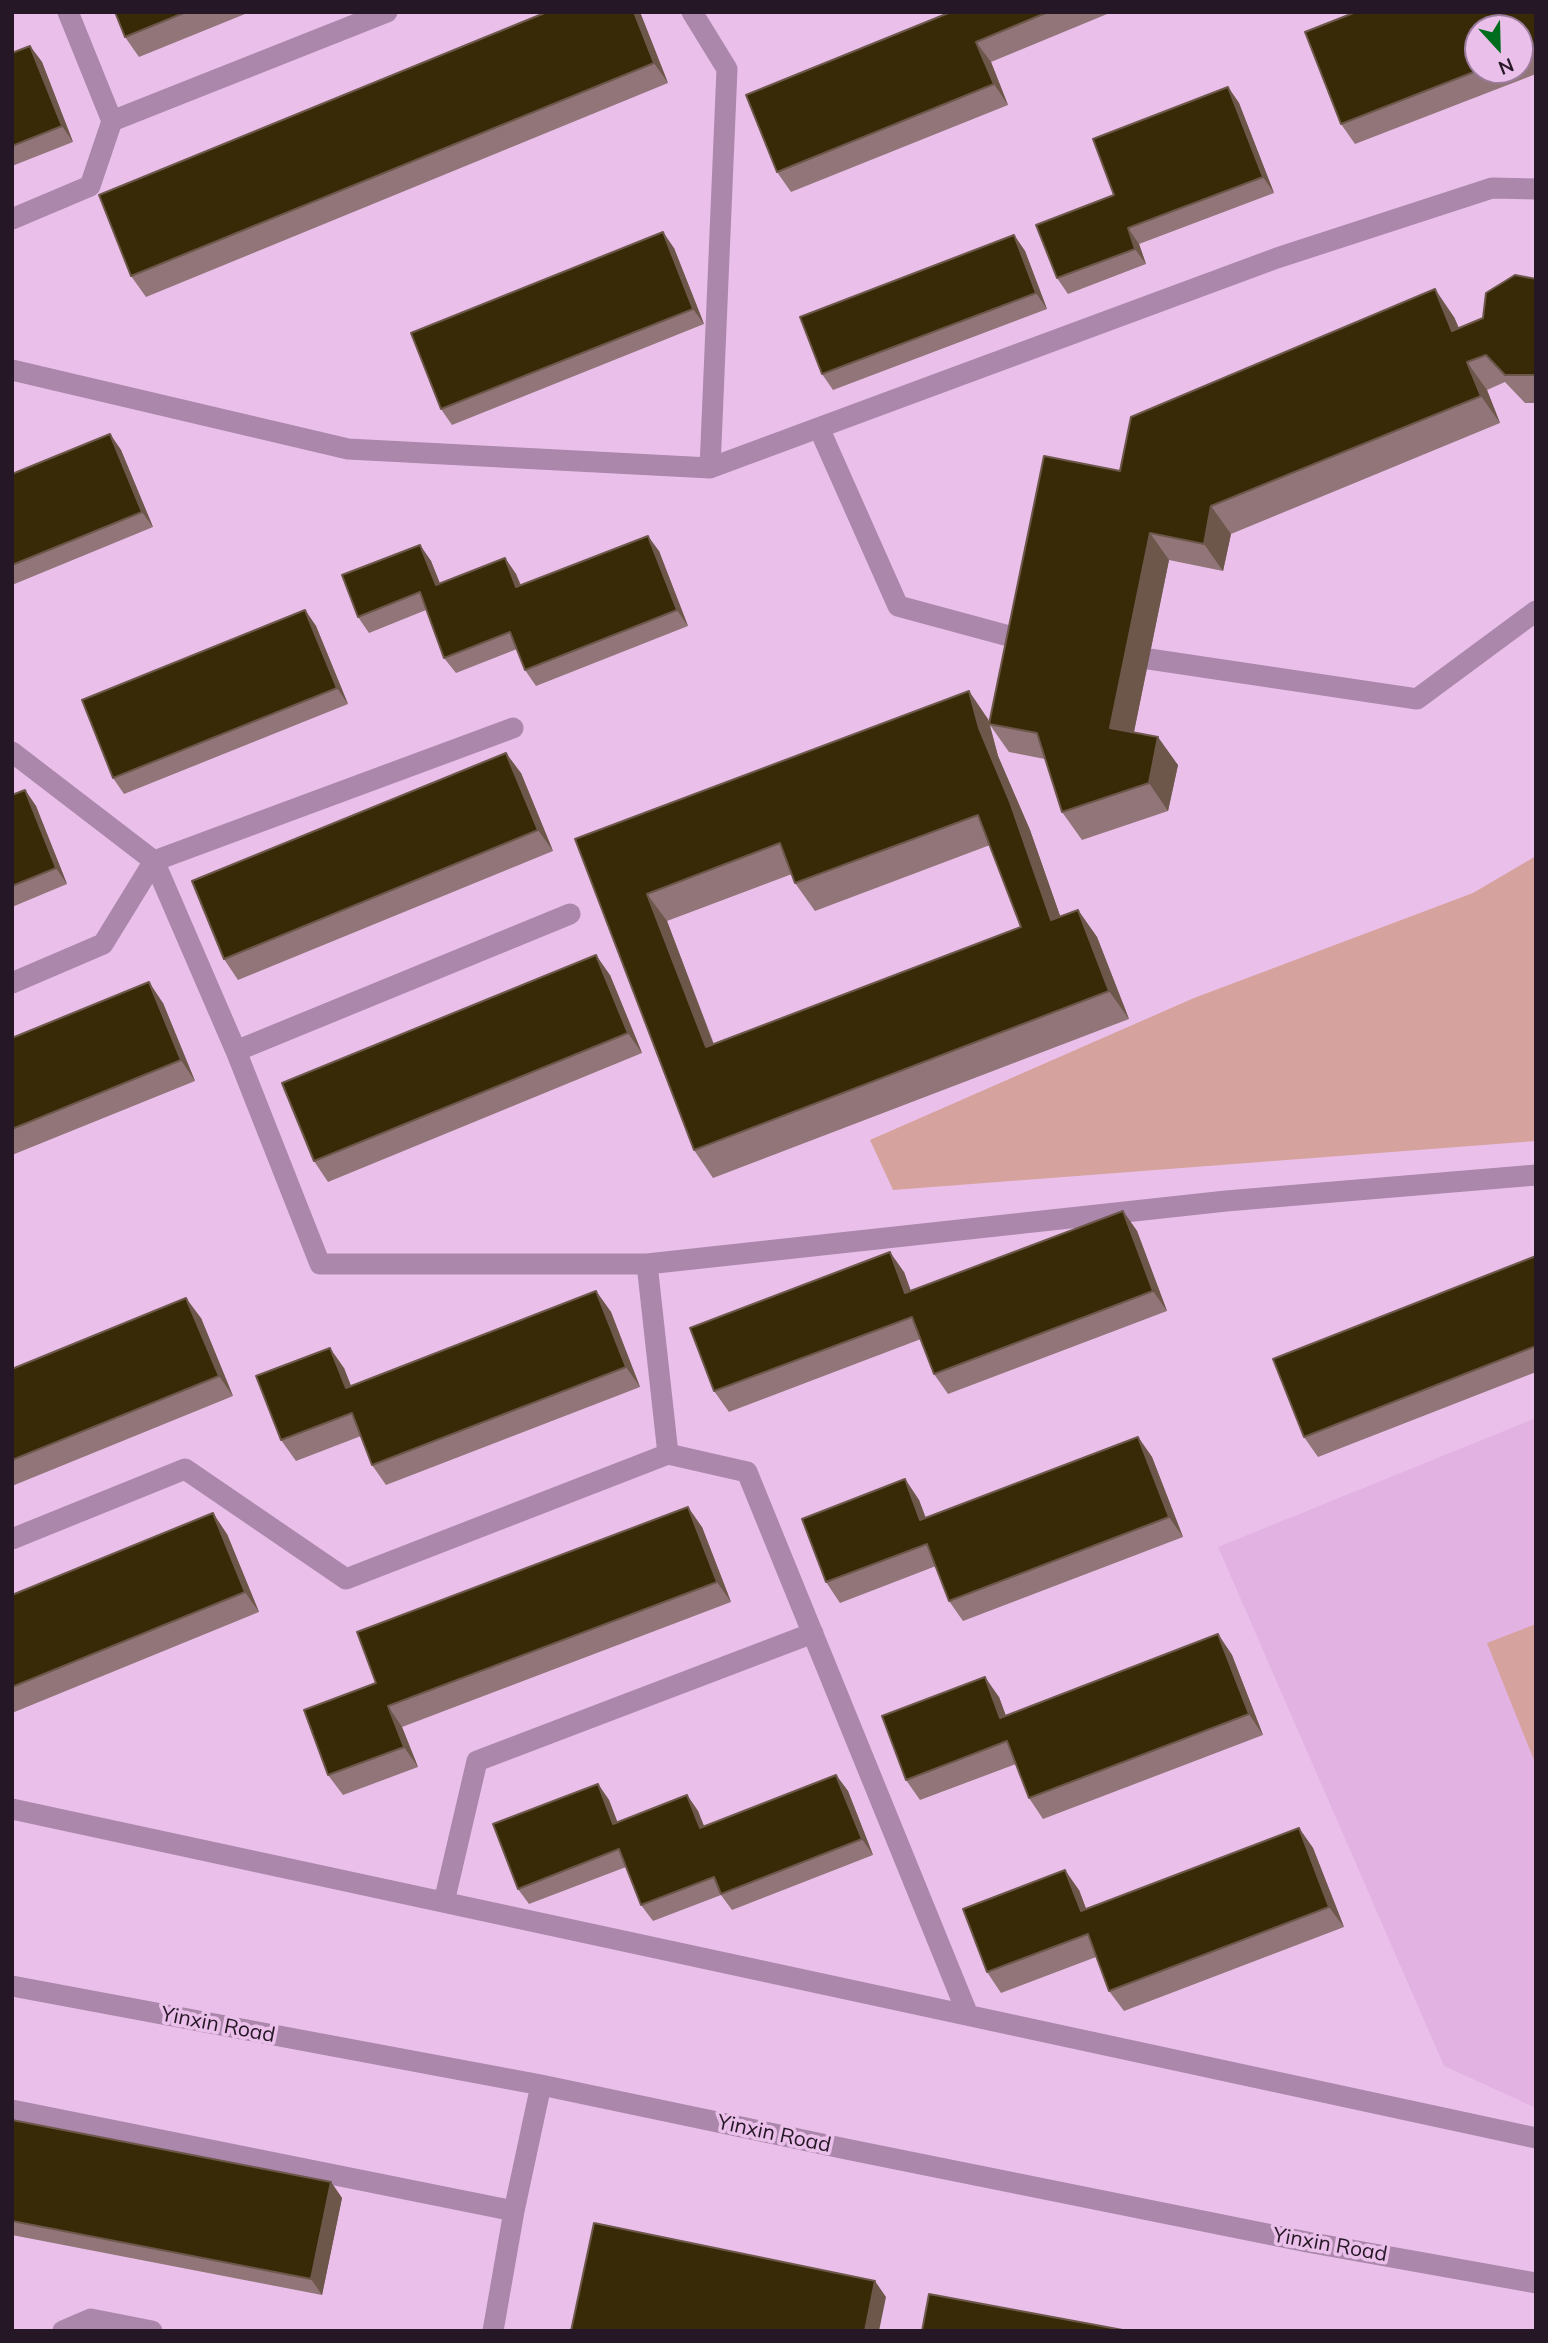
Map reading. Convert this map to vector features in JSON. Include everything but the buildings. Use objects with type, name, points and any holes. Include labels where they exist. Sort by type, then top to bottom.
[{"type":"street","points":[[12,219],[90,186],[112,121],[68,12]]},
{"type":"street","points":[[112,121],[387,12]]},
{"type":"street","points":[[692,12],[727,69],[710,468]]},
{"type":"street","points":[[12,370],[348,449],[710,468],[1277,258],[1492,188],[1536,189]]},
{"type":"street","points":[[819,428],[898,606],[1031,642]]},
{"type":"street","points":[[1149,659],[1417,699],[1536,611]]},
{"type":"street","points":[[12,983],[103,943],[153,861],[513,728]]},
{"type":"street","points":[[12,752],[153,861],[236,1051],[320,1264],[647,1264],[1226,1201],[1536,1175]]},
{"type":"street","points":[[236,1051],[570,914]]},
{"type":"street","points":[[647,1264],[668,1454]]},
{"type":"street","points":[[12,1539],[185,1469],[346,1579],[668,1454],[747,1472],[968,2015]]},
{"type":"street","points":[[444,1902],[477,1761],[813,1633]]},
{"type":"street","points":[[12,1808],[1536,2138]]},
{"type":"street","name":"Yinxin Road","points":[[12,1986],[541,2085],[1293,2239],[1536,2283]]},
{"type":"street","points":[[493,2331],[514,2211],[541,2085]]},
{"type":"street","points":[[12,2110],[514,2211]]},
{"type":"street","points":[[63,2331],[91,2319],[152,2331]]},
{"type":"shaded area","points":[[1536,856],[1536,1141],[893,1190],[870,1140],[1194,998],[1473,893]]},
{"type":"shaded area","points":[[1536,1418],[1536,2108],[1444,2066],[1218,1547]]},
{"type":"shaded area","points":[[1536,1624],[1536,1765],[1487,1643]]}]
